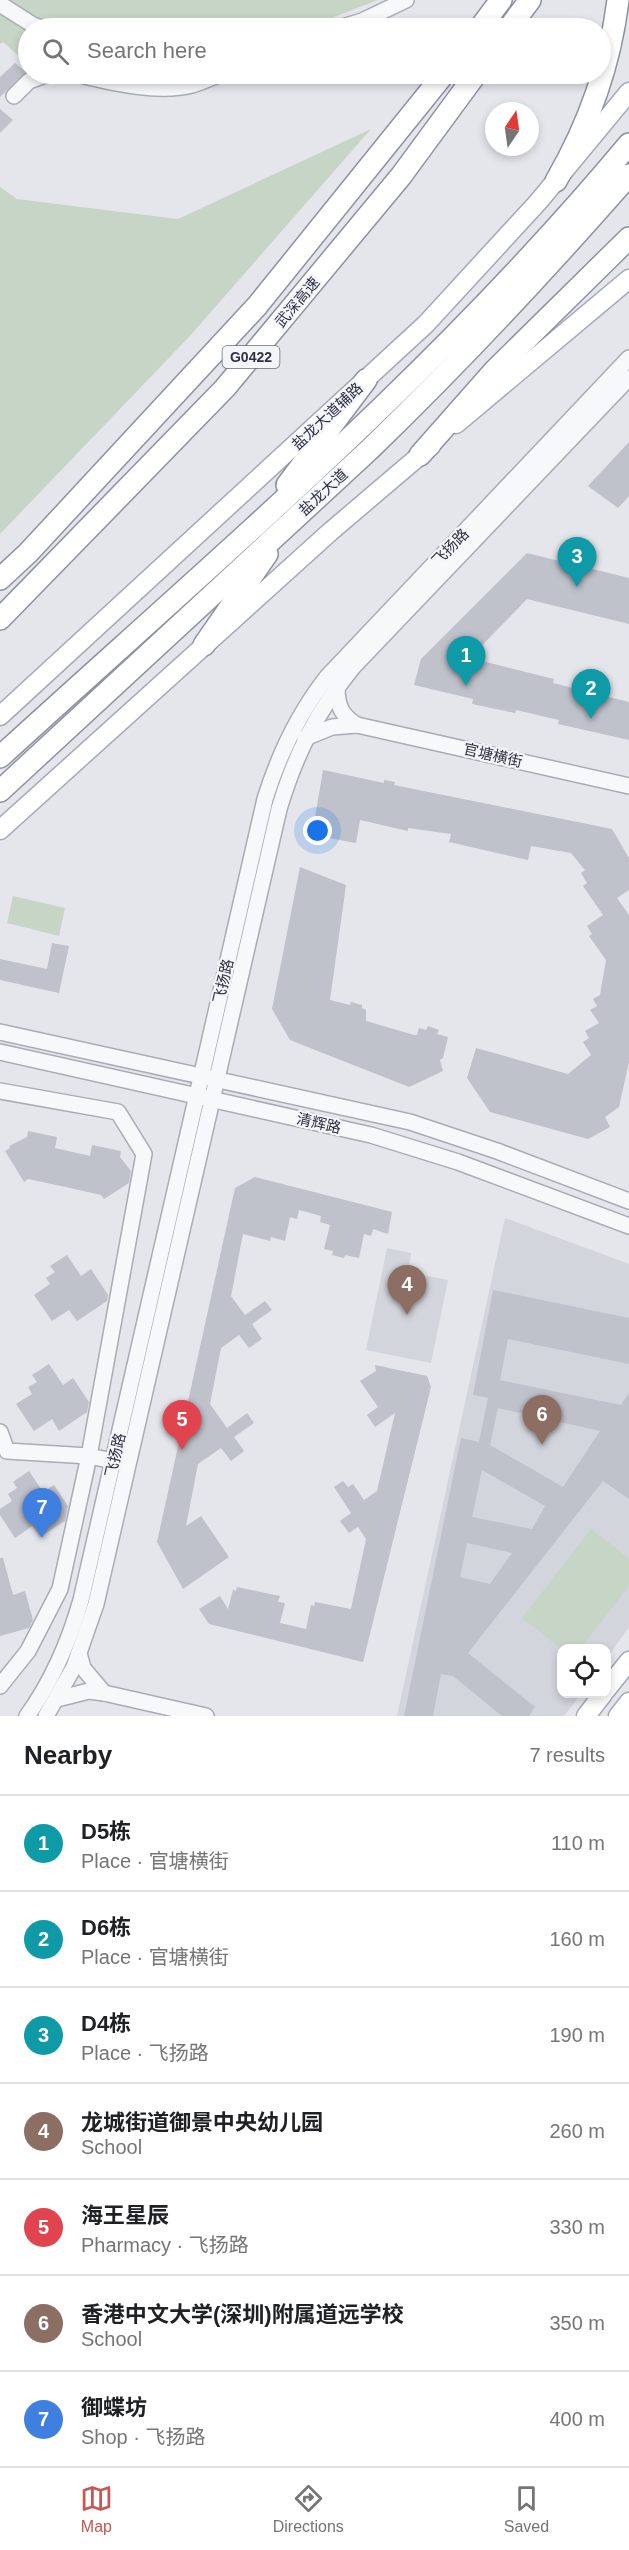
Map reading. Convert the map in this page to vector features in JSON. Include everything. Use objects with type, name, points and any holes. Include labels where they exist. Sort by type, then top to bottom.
[{"type":"highway","points":[[488,18],[501,0]]},
{"type":"highway","points":[[516,18],[530,0]]},
{"type":"highway","points":[[611,45],[618,0]]},
{"type":"highway","name":"武深高速","points":[[0,579],[28,553],[257,306],[436,84]]},
{"type":"highway","name":"武深高速","points":[[0,619],[225,388],[401,176],[470,84]]},
{"type":"highway","points":[[556,181],[577,144],[601,84]]},
{"type":"highway","name":"盐龙大道","points":[[0,757],[254,529],[360,430],[470,321],[629,144]]},
{"type":"highway","name":"盐龙大道","points":[[0,791],[369,450],[459,361],[629,175]]},
{"type":"highway","points":[[420,455],[495,370],[629,238]]},
{"type":"highway","points":[[254,529],[366,380]]},
{"type":"highway","points":[[204,645],[291,522]]},
{"type":"main road","name":"盐龙大道辅路","points":[[0,716],[426,324],[556,181],[629,92]]},
{"type":"main road","points":[[0,830],[204,645],[420,455],[629,279]]},
{"type":"main road","points":[[611,1684],[629,1661]]},
{"type":"main road","points":[[586,1716],[600,1698]]},
{"type":"main road","points":[[618,1716],[629,1701]]},
{"type":"street","points":[[368,18],[406,0]]},
{"type":"street","points":[[0,4],[19,18]]},
{"type":"street","points":[[14,96],[26,84]]},
{"type":"street","name":"飞扬路","points":[[210,1076],[265,799],[280,754],[301,714],[314,693],[344,658],[629,358]]},
{"type":"street","name":"飞扬路","points":[[27,1716],[55,1672],[75,1622],[210,1076],[279,810],[294,763],[305,739],[353,667],[629,378]]},
{"type":"street","points":[[337,688],[340,709],[357,725]]},
{"type":"street","name":"官塘横街","points":[[305,739],[332,727],[357,725],[629,786]]},
{"type":"street","name":"清辉路","points":[[0,1032],[210,1076],[410,1122],[496,1151],[629,1201]]},
{"type":"street","name":"清辉路","points":[[0,1052],[371,1135],[412,1147],[629,1226]]},
{"type":"street","points":[[0,1091],[118,1112],[144,1154],[89,1456],[60,1589],[28,1651],[0,1686]]},
{"type":"street","name":"飞扬路","points":[[46,1716],[80,1653],[96,1604],[205,1097]]},
{"type":"street","points":[[612,1194],[629,1191]]},
{"type":"street","points":[[0,1432],[4,1454],[89,1456],[113,1461]]},
{"type":"street","points":[[80,1653],[83,1668],[104,1693]]},
{"type":"street","points":[[57,1699],[89,1691],[206,1716]]},
{"type":"shaded area","points":[[505,1218],[629,1264],[629,1627],[611,1652],[611,1644],[557,1644],[557,1698],[578,1698],[564,1716],[397,1716]]},
{"type":"shaded area","points":[[387,1248],[411,1253],[408,1272],[448,1280],[431,1363],[366,1350]]},
{"type":"green space","points":[[0,0],[378,0],[332,18],[18,18],[18,55],[3,42],[0,44]]},
{"type":"green space","points":[[371,129],[189,337],[0,534],[0,187],[17,199],[178,219]]},
{"type":"green space","points":[[13,896],[65,908],[59,936],[7,923]]},
{"type":"green space","points":[[591,1529],[629,1558],[629,1586],[584,1644],[557,1644],[557,1646],[522,1618]]},
{"type":"building","points":[[15,63],[18,65],[18,80],[0,97],[0,77]]},
{"type":"building","points":[[0,109],[13,120],[0,133]]},
{"type":"building","points":[[629,442],[629,496],[618,508],[588,486]]},
{"type":"building","points":[[527,553],[629,578],[629,624],[527,599],[470,658],[554,679],[553,683],[629,702],[629,740],[558,724],[559,720],[516,710],[515,713],[472,704],[473,699],[414,685],[421,659]]},
{"type":"building","points":[[323,770],[384,783],[384,780],[395,782],[394,785],[612,829],[629,858],[629,890],[617,898],[629,915],[629,1062],[619,1107],[605,1117],[610,1127],[588,1139],[490,1112],[467,1078],[476,1048],[568,1074],[591,1055],[583,1042],[589,1038],[585,1031],[599,1023],[590,1010],[597,1006],[593,999],[600,995],[606,960],[589,936],[592,934],[587,926],[603,915],[583,886],[587,883],[581,873],[585,870],[571,853],[531,846],[528,860],[449,842],[451,834],[408,828],[408,831],[360,820],[356,843],[312,835]]},
{"type":"building","points":[[300,867],[346,885],[330,1000],[350,1005],[351,1002],[362,1005],[362,1008],[366,1010],[366,1021],[414,1035],[417,1035],[419,1028],[426,1030],[428,1026],[439,1030],[437,1034],[448,1037],[443,1058],[440,1060],[443,1071],[409,1087],[290,1040],[272,1009]]},
{"type":"building","points":[[52,943],[69,946],[59,993],[0,980],[0,959],[47,969]]},
{"type":"building","points":[[28,1131],[57,1137],[55,1148],[90,1156],[92,1145],[121,1151],[120,1157],[131,1171],[129,1183],[104,1199],[101,1195],[28,1179],[24,1182],[5,1151],[10,1148],[9,1146],[27,1137]]},
{"type":"building","points":[[255,1177],[392,1212],[388,1234],[373,1229],[371,1236],[364,1234],[359,1258],[332,1255],[333,1251],[324,1249],[330,1225],[320,1222],[321,1216],[299,1210],[297,1219],[290,1217],[285,1241],[271,1237],[270,1241],[243,1234],[231,1296],[245,1315],[265,1301],[272,1310],[252,1324],[262,1339],[249,1348],[239,1335],[221,1348],[210,1404],[227,1428],[247,1413],[254,1423],[234,1437],[244,1451],[231,1461],[221,1448],[198,1464],[186,1526],[201,1516],[229,1557],[183,1589],[157,1542],[235,1188]]},
{"type":"building","points":[[67,1255],[81,1276],[91,1269],[108,1295],[107,1301],[77,1321],[69,1310],[52,1321],[34,1295],[50,1284],[46,1278],[55,1272],[50,1266]]},
{"type":"building","points":[[493,1290],[629,1318],[629,1364],[508,1339],[500,1380],[621,1405],[629,1393],[629,1499],[603,1481],[468,1653],[535,1707],[529,1716],[502,1716],[453,1676],[441,1674],[433,1716],[404,1716],[461,1438],[479,1442],[488,1398],[473,1395]],"holes":[[[498,1408],[600,1431],[563,1487],[490,1445]],[[482,1470],[545,1506],[532,1529],[472,1517]],[[467,1543],[512,1553],[490,1584],[460,1577]]]},
{"type":"building","points":[[49,1364],[63,1385],[73,1378],[89,1402],[87,1412],[59,1431],[52,1419],[34,1431],[16,1404],[32,1394],[28,1387],[37,1382],[32,1375]]},
{"type":"building","points":[[375,1365],[427,1376],[431,1387],[363,1662],[209,1624],[199,1609],[220,1596],[228,1609],[233,1590],[236,1591],[237,1587],[280,1596],[278,1602],[285,1603],[280,1623],[306,1629],[311,1605],[314,1606],[315,1602],[351,1609],[366,1539],[358,1527],[349,1533],[340,1521],[351,1513],[334,1487],[343,1481],[348,1487],[353,1484],[364,1500],[377,1491],[395,1413],[375,1427],[367,1415],[378,1407],[360,1381],[376,1371]]},
{"type":"building","points":[[29,1471],[43,1492],[54,1485],[68,1506],[65,1521],[40,1537],[32,1526],[15,1538],[0,1515],[0,1509],[12,1501],[8,1494],[17,1488],[13,1482]]},
{"type":"building","points":[[0,1558],[3,1558],[13,1595],[25,1591],[33,1620],[29,1628],[0,1636]]},
{"type":"place","name":"D4栋","points":[[577,587]]},
{"type":"place","name":"D5栋","points":[[466,686]]},
{"type":"place","name":"D6栋","points":[[591,719]]},
{"type":"place","name":"龙城街道御景中央幼儿园","points":[[407,1315]]},
{"type":"place","name":"香港中文大学(深圳)附属道远学校","points":[[542,1445]]},
{"type":"place","name":"海王星辰","points":[[182,1450]]},
{"type":"place","name":"御蝶坊","points":[[42,1538]]}]
